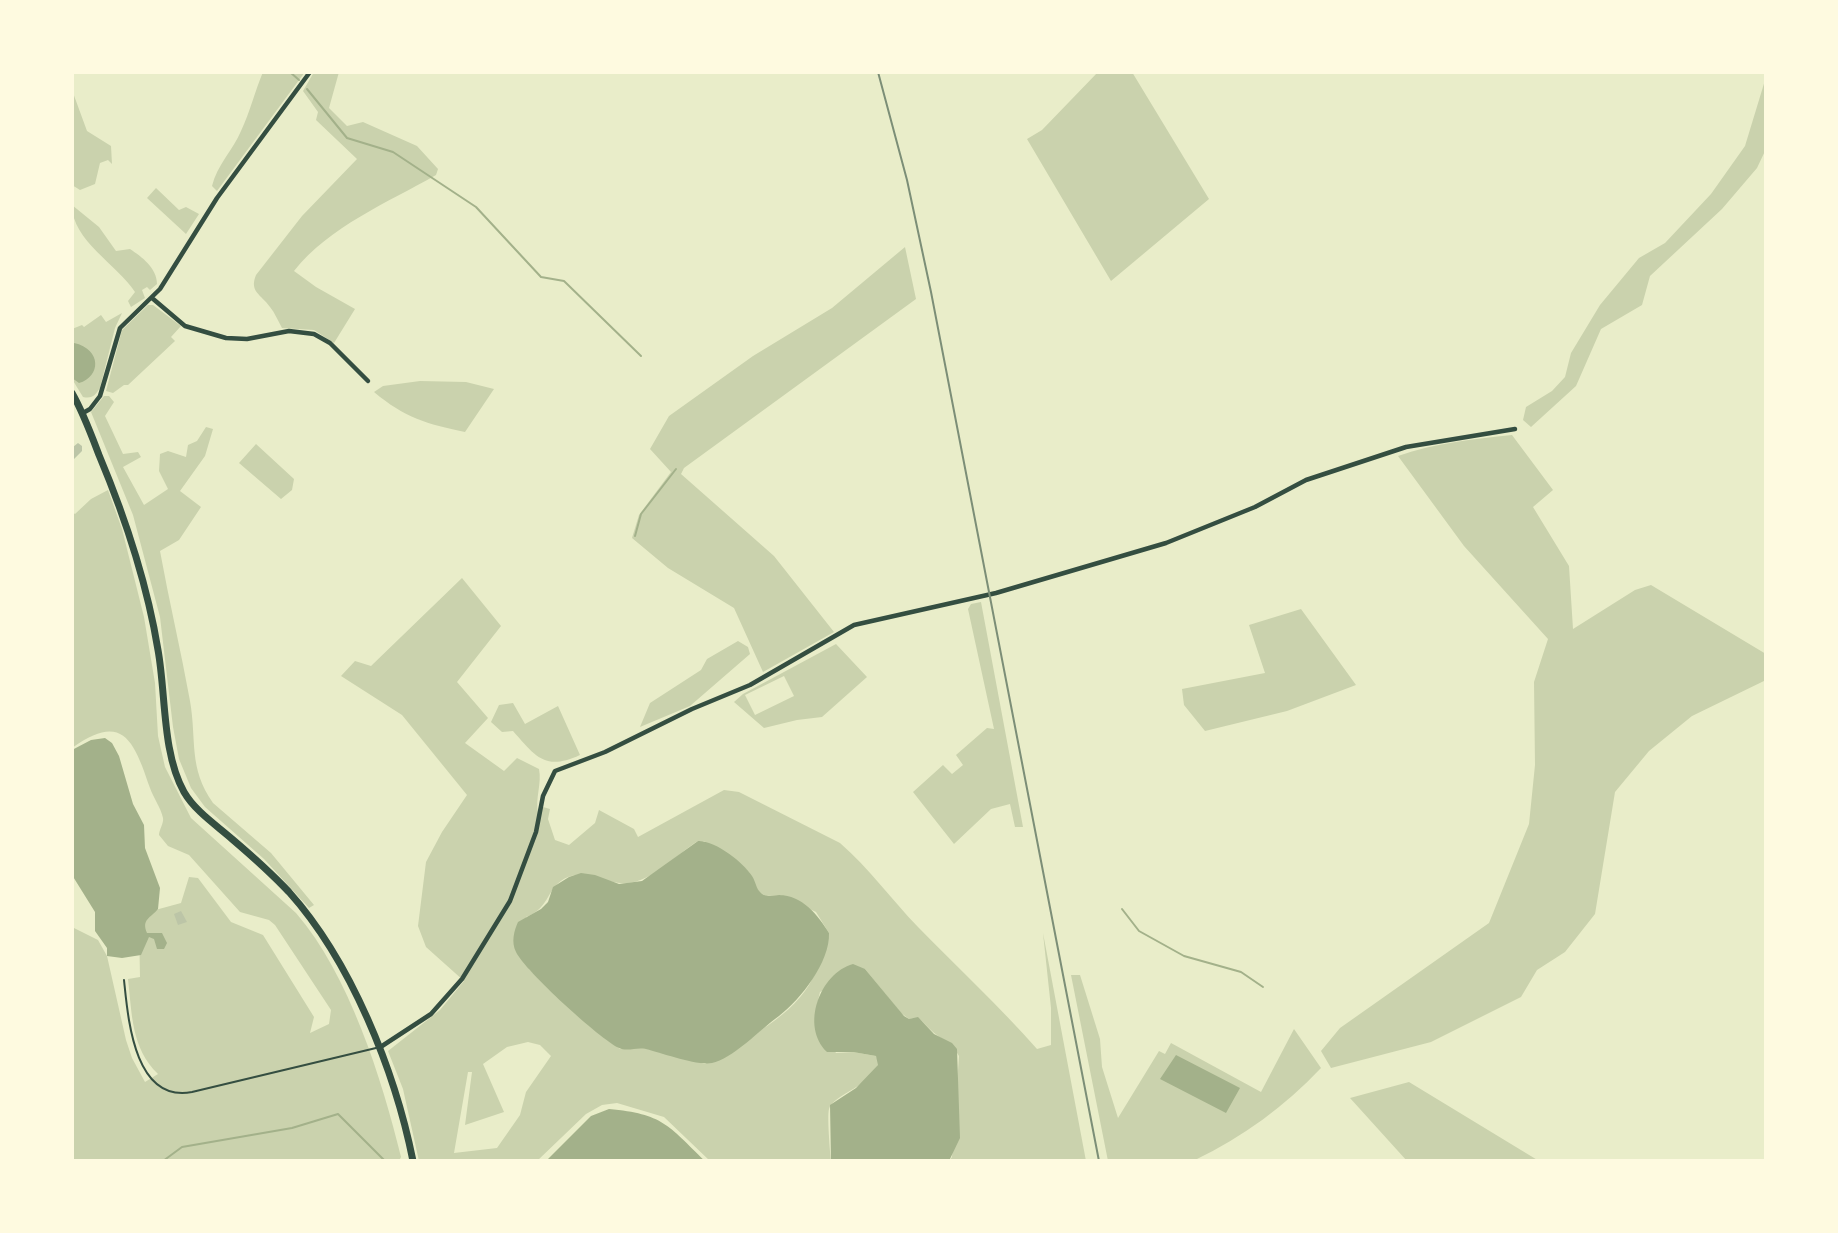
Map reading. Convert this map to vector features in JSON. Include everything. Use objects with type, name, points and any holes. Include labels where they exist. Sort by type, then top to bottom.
[{"type":"main road","points":[[72,393],[82,412],[129,533],[158,646],[174,770],[181,786],[203,814],[267,870],[316,926],[360,1005],[379,1048],[404,1117],[413,1161]]},
{"type":"street","points":[[82,412],[90,409],[100,396],[120,328],[152,298],[183,256],[217,198],[310,72]]},
{"type":"street","points":[[152,298],[185,326],[235,339],[289,331],[314,334],[330,343],[368,381]]},
{"type":"street","points":[[379,1048],[431,1014],[462,979],[510,902],[536,832],[543,796],[555,771],[605,752],[692,709],[750,685],[854,626],[996,593],[1166,543],[1207,528],[1335,468],[1431,441],[1515,429]]},
{"type":"lane","points":[[124,980],[128,1026],[134,1047],[150,1075],[163,1088],[172,1092],[192,1092],[379,1048]]},
{"type":"shaded area","points":[[263,72],[305,72],[217,191],[212,186],[214,178],[241,131]]},
{"type":"shaded area","points":[[314,72],[339,72],[329,108],[347,126],[363,122],[417,146],[438,169],[436,175],[342,228],[308,255],[294,271],[316,287],[355,309],[334,343],[314,330],[282,328],[272,309],[254,285],[256,275],[302,216],[357,159],[316,120],[318,112],[303,91]]},
{"type":"shaded area","points":[[1098,72],[1132,72],[1209,199],[1111,281],[1027,139],[1042,130]]},
{"type":"shaded area","points":[[1766,77],[1766,149],[1757,168],[1722,209],[1650,276],[1642,305],[1601,329],[1576,386],[1531,427],[1523,420],[1526,407],[1552,391],[1565,377],[1571,353],[1600,305],[1639,258],[1665,243],[1711,194],[1745,146]]},
{"type":"shaded area","points":[[72,90],[87,131],[111,146],[112,164],[108,160],[100,163],[95,184],[80,190],[72,185]]},
{"type":"shaded area","points":[[156,188],[179,210],[186,207],[199,214],[186,234],[147,198]]},
{"type":"shaded area","points":[[72,205],[99,227],[116,251],[130,249],[152,268],[157,284],[150,290],[147,287],[142,290],[145,298],[131,307],[128,301],[135,292],[79,230]]},
{"type":"shaded area","points":[[905,247],[916,299],[684,468],[681,474],[774,556],[834,632],[763,672],[734,608],[668,568],[632,538],[639,515],[671,472],[650,449],[669,416],[753,356],[832,308]]},
{"type":"shaded area","points":[[148,305],[153,305],[181,326],[171,337],[175,341],[128,385],[124,385],[113,393],[106,391],[122,330]]},
{"type":"shaded area","points":[[122,313],[115,328],[100,388],[93,396],[83,397],[72,379],[72,329],[82,325],[84,327],[101,315],[106,322]]},
{"type":"shaded area","points":[[74,343],[90,351],[95,363],[91,375],[79,383],[72,378]]},
{"type":"shaded area","points":[[420,381],[466,382],[494,389],[465,432],[417,419],[396,408],[374,392],[383,386]]},
{"type":"shaded area","points":[[104,396],[109,396],[114,402],[105,416],[123,454],[138,452],[141,457],[123,467],[144,505],[168,489],[159,471],[160,454],[168,451],[186,457],[188,445],[197,441],[206,427],[213,429],[205,456],[180,491],[201,507],[179,540],[160,551],[190,701],[197,765],[205,790],[213,803],[271,853],[314,905],[309,908],[264,859],[205,807],[191,788],[179,759],[160,617],[133,515],[91,412]]},
{"type":"shaded area","points":[[1512,435],[1553,490],[1533,507],[1569,566],[1573,629],[1635,590],[1651,585],[1766,654],[1766,680],[1692,716],[1649,751],[1615,792],[1595,914],[1565,952],[1537,970],[1521,997],[1431,1042],[1331,1068],[1321,1051],[1340,1028],[1489,923],[1529,824],[1535,765],[1534,682],[1548,639],[1464,546],[1398,456],[1440,445]]},
{"type":"shaded area","points":[[256,444],[294,479],[292,490],[281,499],[239,463]]},
{"type":"shaded area","points":[[108,490],[122,529],[144,617],[155,683],[158,736],[165,767],[191,818],[296,913],[332,966],[348,996],[373,1062],[401,1157],[399,1161],[72,1161],[72,927],[98,940],[107,956],[126,1040],[132,1058],[145,1082],[158,1074],[142,1053],[132,1017],[128,979],[140,977],[139,923],[148,912],[181,903],[189,877],[198,878],[231,922],[263,935],[314,1017],[310,1033],[329,1024],[331,1010],[275,925],[269,920],[240,912],[189,855],[168,846],[159,835],[163,820],[162,814],[138,757],[124,736],[115,732],[103,732],[89,737],[72,748],[72,512],[75,514],[91,499]]},
{"type":"shaded area","points":[[462,578],[501,626],[457,682],[488,718],[465,743],[504,771],[517,758],[539,769],[538,813],[543,807],[550,809],[548,819],[555,840],[569,845],[595,823],[599,810],[634,829],[638,837],[724,790],[739,792],[840,843],[1037,1049],[1051,1045],[1051,1008],[1043,933],[1086,1161],[949,1161],[952,1157],[959,1056],[950,1044],[918,1018],[909,1019],[901,1013],[865,969],[820,992],[818,1002],[820,1024],[836,1053],[853,1052],[876,1056],[879,1062],[870,1077],[837,1099],[829,1109],[831,1161],[710,1161],[664,1117],[617,1103],[602,1105],[586,1114],[537,1161],[419,1161],[403,1089],[388,1051],[440,1010],[464,981],[426,947],[418,926],[426,862],[442,832],[467,795],[402,715],[341,676],[355,661],[371,666]],"holes":[[[698,841],[704,841],[715,847],[746,869],[759,892],[766,896],[781,895],[816,912],[829,933],[815,973],[800,998],[762,1030],[705,1064],[644,1048],[620,1049],[600,1034],[529,969],[526,917],[540,908],[556,886],[568,877],[583,875],[619,883],[636,881],[655,873]],[[528,1042],[540,1045],[551,1056],[526,1092],[520,1115],[497,1148],[454,1153],[468,1072],[472,1072],[465,1125],[504,1112],[483,1064],[507,1047]]]},
{"type":"shaded area","points":[[981,602],[1023,827],[1015,827],[1010,804],[991,809],[954,844],[913,792],[943,765],[952,774],[963,765],[956,755],[987,728],[994,729],[968,609],[971,604]]},
{"type":"shaded area","points":[[1301,609],[1356,685],[1287,711],[1205,731],[1184,705],[1182,689],[1265,673],[1249,625]]},
{"type":"shaded area","points":[[738,641],[748,647],[750,654],[690,706],[640,727],[650,703],[701,670],[707,659]]},
{"type":"shaded area","points":[[836,644],[867,677],[822,717],[764,728],[734,702],[743,694]],"holes":[[[784,676],[794,696],[755,715],[745,695]]]},
{"type":"shaded area","points":[[513,703],[525,724],[558,706],[580,755],[558,762],[542,759],[528,748],[513,731],[502,732],[491,722],[499,705]]},
{"type":"shaded area","points":[[105,738],[112,743],[119,756],[133,804],[144,825],[145,848],[160,888],[158,909],[148,919],[145,928],[147,933],[162,933],[167,943],[164,949],[157,949],[154,939],[149,937],[141,955],[122,958],[107,956],[107,948],[95,931],[95,912],[72,875],[72,750],[91,740]]},
{"type":"shaded area","points":[[698,841],[712,844],[736,859],[748,871],[763,895],[787,896],[802,902],[820,919],[829,933],[825,956],[819,968],[805,990],[788,1009],[737,1050],[720,1061],[712,1063],[689,1061],[646,1049],[622,1049],[609,1042],[533,974],[516,952],[513,940],[518,922],[541,909],[548,902],[553,887],[569,877],[581,873],[595,875],[619,884],[642,881]]},
{"type":"shaded area","points":[[853,964],[865,969],[904,1016],[909,1019],[918,1017],[934,1034],[952,1043],[957,1049],[960,1138],[949,1161],[831,1161],[830,1105],[856,1088],[878,1065],[876,1056],[853,1052],[827,1052],[819,1041],[815,1029],[815,1015],[823,989],[841,969]]},
{"type":"shaded area","points":[[1071,975],[1080,975],[1100,1039],[1102,1067],[1118,1118],[1159,1051],[1165,1054],[1171,1043],[1261,1092],[1294,1029],[1321,1068],[1262,1120],[1195,1160],[1167,1163],[1108,1161]]},
{"type":"shaded area","points":[[1176,1055],[1240,1088],[1226,1113],[1160,1079]]},
{"type":"shaded area","points":[[1409,1082],[1539,1161],[1407,1161],[1350,1098]]},
{"type":"shaded area","points":[[609,1109],[642,1114],[663,1123],[705,1161],[546,1161],[591,1116]]},
{"type":"building","points":[[78,443],[82,446],[82,451],[72,461],[73,447]]},
{"type":"building","points":[[181,911],[187,922],[178,925],[174,914]]},
{"type":"waterway","points":[[290,72],[299,80]]},
{"type":"waterway","points":[[307,89],[347,138],[393,152],[476,207],[541,277],[564,281],[641,356]]},
{"type":"waterway","points":[[635,536],[641,514],[676,469]]},
{"type":"waterway","points":[[1122,909],[1139,931],[1184,956],[1241,972],[1263,987]]},
{"type":"waterway","points":[[163,1161],[182,1147],[292,1128],[338,1114],[385,1161]]},
{"type":"waterway","points":[[492,1161],[502,1160]]},
{"type":"railway","points":[[878,72],[907,180],[931,292],[1099,1161]]}]
